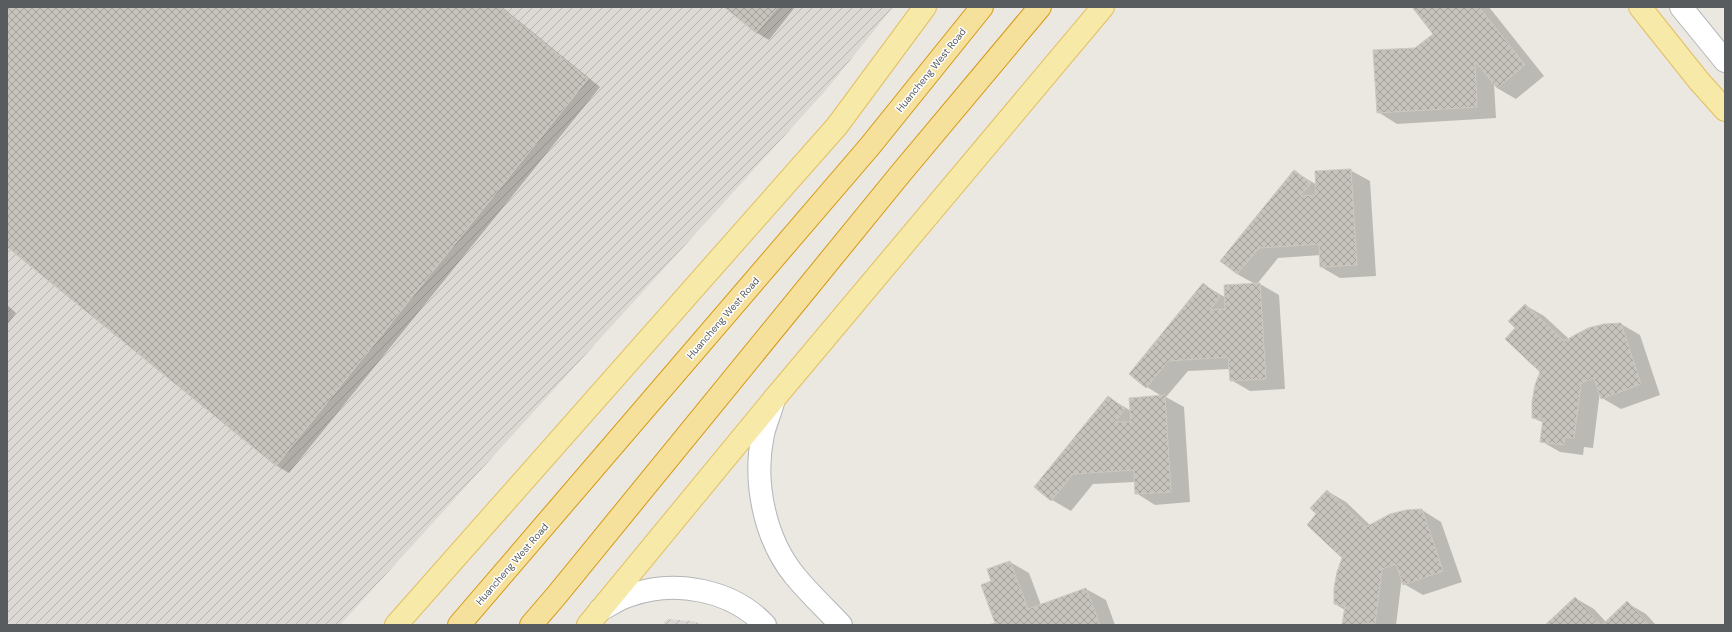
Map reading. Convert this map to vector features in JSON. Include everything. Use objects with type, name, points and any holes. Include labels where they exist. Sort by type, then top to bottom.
[{"type":"highway","name":"Huancheng West Road","points":[[459,625],[870,146],[982,7]]},
{"type":"highway","points":[[531,625],[901,173],[1040,7]]},
{"type":"main road","points":[[396,625],[837,126],[925,7]]},
{"type":"main road","points":[[594,617],[774,399],[1103,7]]},
{"type":"main road","points":[[1640,7],[1699,81],[1725,110]]},
{"type":"street","points":[[1681,7],[1725,61]]},
{"type":"street","points":[[774,399],[763,435],[759,472],[763,508],[775,543],[794,575],[841,625]]},
{"type":"street","points":[[594,617],[630,595],[664,587],[698,589],[730,600],[758,618],[765,625]]},
{"type":"shaded area","points":[[7,7],[893,7],[826,90],[340,625],[7,625]]},
{"type":"shaded area","points":[[667,619],[692,621],[705,625],[662,625]]},
{"type":"building","points":[[7,7],[500,7],[588,79],[276,466],[7,247]]},
{"type":"building","points":[[724,7],[778,7],[756,33]]},
{"type":"building","points":[[1412,7],[1479,7],[1525,65],[1497,88],[1475,61],[1477,107],[1377,113],[1373,50],[1415,48],[1433,34]]},
{"type":"building","points":[[1351,169],[1357,265],[1320,267],[1319,244],[1259,248],[1237,274],[1220,261],[1294,170],[1311,183],[1300,196],[1316,195],[1315,171]]},
{"type":"building","points":[[1203,283],[1220,297],[1210,310],[1225,309],[1224,285],[1260,283],[1266,379],[1230,381],[1228,357],[1168,361],[1146,388],[1129,374]]},
{"type":"building","points":[[1525,304],[1564,341],[1588,328],[1604,324],[1621,323],[1641,384],[1601,399],[1594,378],[1581,383],[1574,438],[1565,437],[1564,445],[1540,442],[1543,419],[1532,418],[1532,402],[1535,385],[1540,372],[1505,339],[1515,328],[1508,321]]},
{"type":"building","points":[[1165,395],[1171,492],[1135,494],[1134,470],[1073,474],[1051,501],[1034,487],[1108,396],[1125,409],[1115,422],[1131,422],[1129,398]]},
{"type":"building","points":[[1327,490],[1366,527],[1390,514],[1406,510],[1422,509],[1443,571],[1403,585],[1396,564],[1382,569],[1375,624],[1367,623],[1366,625],[1342,625],[1345,606],[1334,604],[1334,588],[1337,572],[1342,558],[1307,525],[1316,514],[1310,508]]},
{"type":"building","points":[[1010,561],[1028,609],[1086,588],[1100,625],[988,625],[995,623],[981,585],[991,581],[987,569]]},
{"type":"building","points":[[1575,597],[1601,625],[1545,625]]},
{"type":"building","points":[[1627,601],[1649,625],[1602,625]]}]
